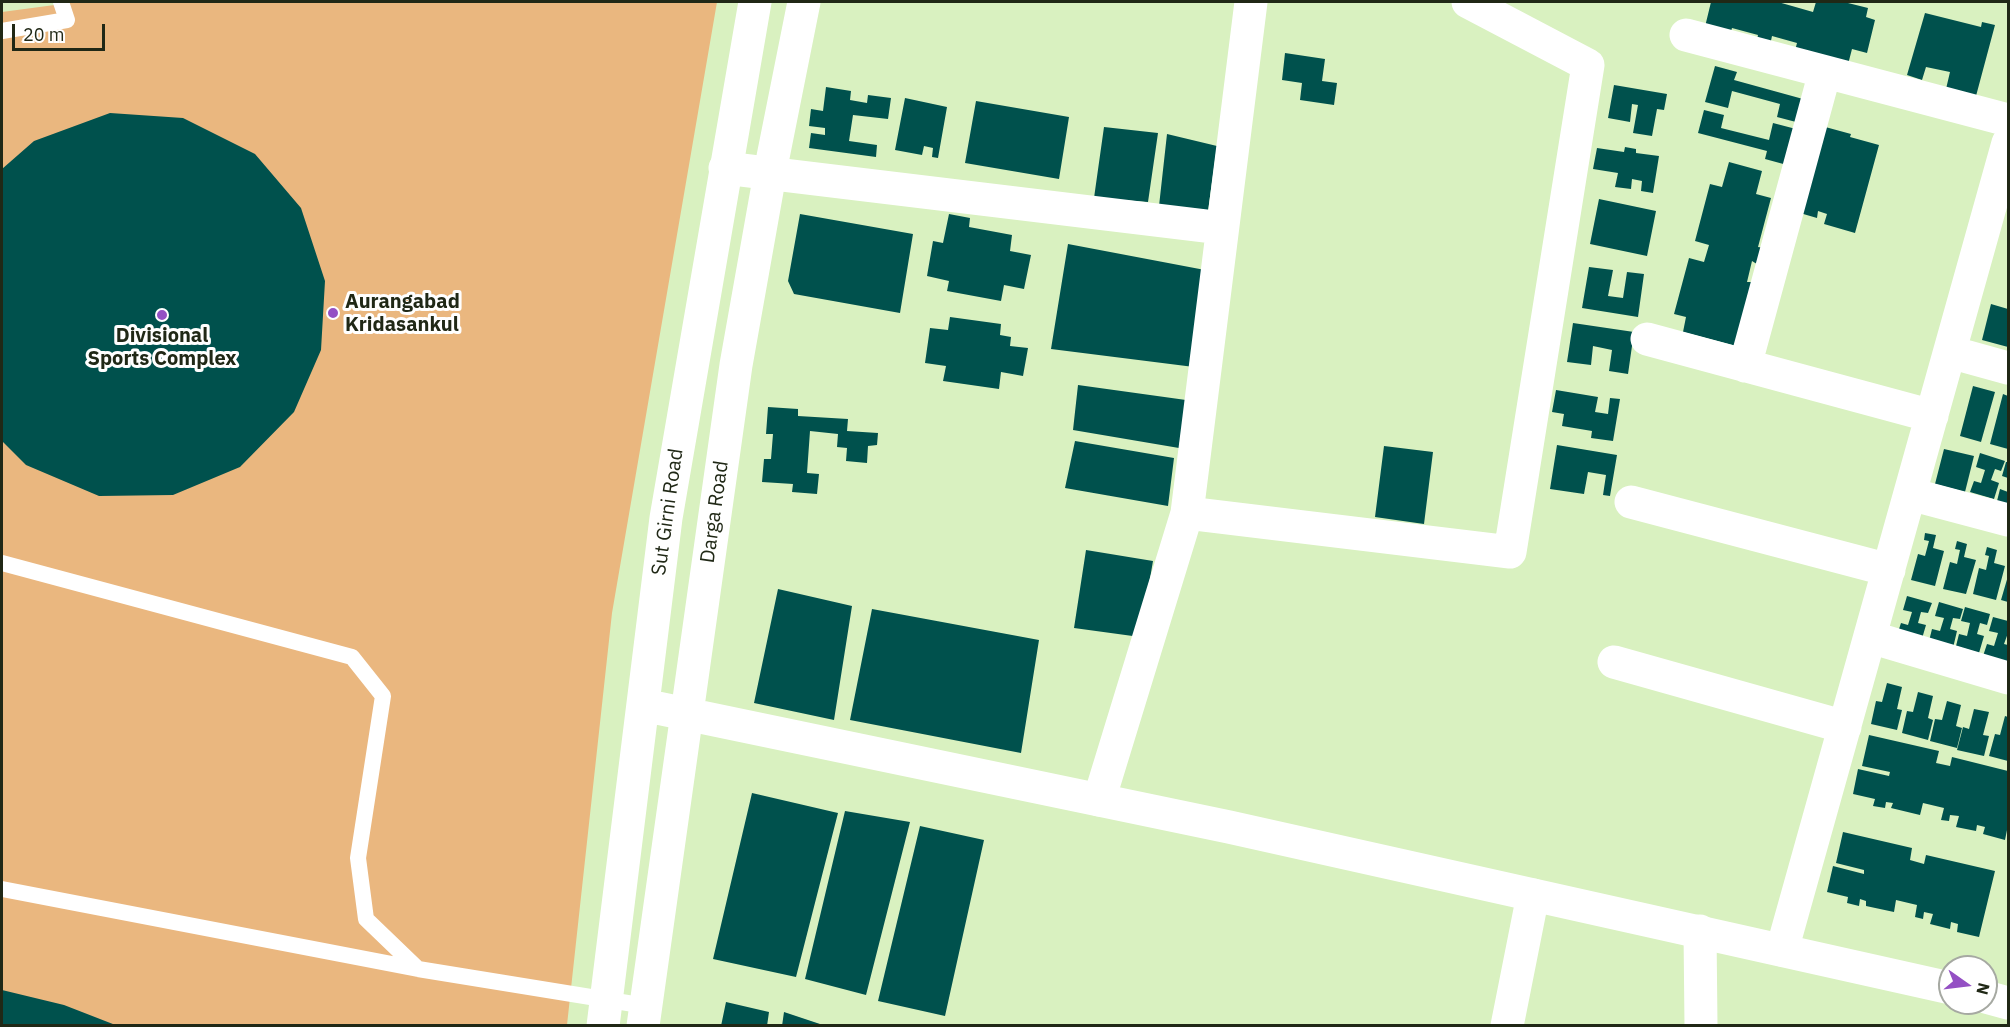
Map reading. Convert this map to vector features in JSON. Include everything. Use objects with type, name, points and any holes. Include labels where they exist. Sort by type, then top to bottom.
[{"type":"street","name":"Sut Girni Road","points":[[604,1013],[666,518],[755,2]]},
{"type":"street","name":"Darga Road","points":[[644,1016],[736,364],[770,173],[804,2]]},
{"type":"street","points":[[1099,800],[1186,513],[1251,2]]},
{"type":"street","points":[[1186,513],[1510,552],[1588,65],[1468,2]]},
{"type":"street","points":[[1686,35],[2008,120]]},
{"type":"street","points":[[1745,366],[1825,72]]},
{"type":"street","points":[[1782,950],[2008,143]]},
{"type":"street","points":[[725,168],[1222,228]]},
{"type":"street","points":[[1647,339],[1932,416]]},
{"type":"street","points":[[1950,352],[2008,368]]},
{"type":"street","points":[[1910,494],[2008,520]]},
{"type":"street","points":[[1631,502],[1888,570]]},
{"type":"street","points":[[1870,637],[2008,678]]},
{"type":"street","points":[[1614,662],[1845,727]]},
{"type":"street","points":[[643,705],[1099,800],[1938,985]]},
{"type":"street","points":[[1507,1026],[1533,895]]},
{"type":"street","points":[[1700,931],[1701,1026]]},
{"type":"lane","points":[[2,32],[67,20],[61,2]]},
{"type":"lane","points":[[2,563],[352,657],[383,696],[358,858],[366,919],[418,969]]},
{"type":"lane","points":[[2,889],[418,969],[604,1013],[644,1016]]},
{"type":"shaded area","name":"Aurangabad Kridasankul","points":[[77,2],[717,2],[612,613],[567,1025],[2,1025],[2,12]]},
{"type":"building","points":[[1711,2],[1778,2],[1813,12],[1816,2],[1844,2],[1868,8],[1866,17],[1875,20],[1867,53],[1852,49],[1845,76],[1792,62],[1797,43],[1772,36],[1768,55],[1754,52],[1758,35],[1732,28],[1728,42],[1703,35]]},
{"type":"building","points":[[1925,13],[1981,27],[1982,22],[1995,25],[1976,96],[1946,89],[1950,72],[1926,67],[1922,80],[1907,75]]},
{"type":"building","points":[[1285,53],[1325,59],[1322,81],[1337,83],[1334,105],[1300,100],[1302,83],[1282,80]]},
{"type":"building","points":[[1715,66],[1737,72],[1734,80],[1803,99],[1796,122],[1777,117],[1780,104],[1732,91],[1728,108],[1705,102]]},
{"type":"building","points":[[1614,85],[1667,94],[1664,110],[1657,109],[1652,136],[1633,133],[1638,105],[1632,104],[1630,122],[1608,118]]},
{"type":"building","points":[[826,87],[851,91],[850,100],[867,103],[868,95],[891,98],[888,119],[853,115],[849,141],[877,145],[876,157],[809,148],[811,133],[825,135],[825,128],[809,126],[811,109],[823,111]]},
{"type":"building","points":[[905,98],[947,107],[938,158],[932,157],[933,148],[924,146],[922,155],[895,150]]},
{"type":"building","points":[[976,101],[1069,117],[1059,179],[965,163]]},
{"type":"building","points":[[1704,110],[1724,115],[1721,128],[1769,140],[1773,123],[1796,129],[1787,165],[1765,159],[1767,151],[1698,133]]},
{"type":"building","name":"Divisional Sports Complex","points":[[110,113],[183,118],[255,154],[301,208],[325,281],[321,350],[294,412],[240,467],[173,495],[99,496],[26,465],[2,441],[2,169],[34,141]]},
{"type":"building","points":[[1818,125],[1879,145],[1855,233],[1824,224],[1827,214],[1818,211],[1817,218],[1793,211]]},
{"type":"building","points":[[1104,127],[1158,133],[1148,202],[1094,198]]},
{"type":"building","points":[[1167,134],[1217,146],[1208,211],[1159,206]]},
{"type":"building","points":[[1625,147],[1636,149],[1636,153],[1659,156],[1653,193],[1641,191],[1642,181],[1632,179],[1631,189],[1615,187],[1618,173],[1593,169],[1597,148],[1624,152]]},
{"type":"building","points":[[1729,162],[1762,171],[1756,194],[1771,198],[1758,247],[1765,248],[1760,266],[1752,261],[1747,282],[1753,282],[1736,346],[1683,332],[1686,317],[1674,314],[1689,258],[1704,262],[1709,245],[1695,241],[1710,184],[1722,187]]},
{"type":"building","points":[[1599,199],[1656,211],[1647,256],[1590,244]]},
{"type":"building","points":[[800,214],[913,234],[900,313],[794,294],[788,281]]},
{"type":"building","points":[[949,214],[970,218],[969,227],[1012,235],[1010,251],[1031,255],[1024,289],[1004,285],[1001,301],[947,291],[949,281],[927,276],[933,241],[943,243]]},
{"type":"building","points":[[1068,244],[1205,270],[1194,367],[1051,349]]},
{"type":"building","points":[[1589,267],[1613,270],[1608,296],[1623,298],[1627,272],[1644,274],[1638,317],[1582,308]]},
{"type":"building","points":[[1991,304],[2008,309],[2008,347],[1982,340]]},
{"type":"building","points":[[950,317],[1001,324],[1000,335],[1011,337],[1010,346],[1028,348],[1023,376],[1001,372],[999,389],[943,381],[946,366],[925,363],[930,328],[948,330]]},
{"type":"building","points":[[1573,323],[1634,332],[1628,374],[1609,371],[1612,350],[1593,346],[1591,365],[1567,362]]},
{"type":"building","points":[[1078,385],[1186,400],[1179,448],[1073,430]]},
{"type":"building","points":[[1973,386],[1995,392],[1981,442],[1960,436]]},
{"type":"building","points":[[1556,390],[1598,397],[1595,412],[1608,414],[1610,398],[1620,399],[1613,441],[1591,438],[1592,431],[1562,426],[1564,414],[1552,412]]},
{"type":"building","points":[[2003,394],[2008,396],[2008,449],[1990,444]]},
{"type":"building","points":[[768,407],[798,409],[798,416],[848,419],[847,431],[878,433],[877,445],[868,446],[867,463],[846,461],[847,448],[837,447],[838,434],[810,431],[807,473],[819,474],[817,494],[792,492],[793,484],[762,482],[764,459],[771,459],[773,434],[766,434]]},
{"type":"building","points":[[1075,441],[1174,458],[1168,506],[1065,488]]},
{"type":"building","points":[[1557,445],[1617,455],[1610,496],[1603,495],[1606,475],[1588,472],[1584,494],[1550,489]]},
{"type":"building","points":[[1384,446],[1433,452],[1424,524],[1375,517]]},
{"type":"building","points":[[1944,449],[1974,456],[1965,492],[1935,484]]},
{"type":"building","points":[[1980,453],[2005,461],[2001,471],[1995,469],[1991,480],[1999,483],[1994,499],[1970,492],[1974,481],[1981,483],[1985,470],[1976,467]]},
{"type":"building","points":[[2006,462],[2008,462],[2008,478],[2002,476]]},
{"type":"building","points":[[2000,489],[2008,492],[2008,504],[1997,501]]},
{"type":"building","points":[[1925,533],[1936,535],[1933,548],[1944,551],[1935,586],[1911,580],[1918,554],[1925,556],[1929,541],[1924,540]]},
{"type":"building","points":[[1957,541],[1967,544],[1964,557],[1976,560],[1966,594],[1943,589],[1950,562],[1957,564],[1960,550],[1955,549]]},
{"type":"building","points":[[1987,547],[1997,550],[1994,563],[2005,566],[1996,600],[1973,594],[1979,568],[1986,570],[1989,556],[1985,555]]},
{"type":"building","points":[[1086,550],[1153,561],[1140,637],[1074,628]]},
{"type":"building","points":[[2008,576],[2008,602],[2001,600]]},
{"type":"building","points":[[778,589],[852,606],[834,720],[754,703]]},
{"type":"building","points":[[1907,596],[1932,603],[1928,613],[1921,612],[1918,623],[1926,625],[1921,642],[1897,635],[1901,623],[1908,625],[1912,612],[1903,610]]},
{"type":"building","points":[[1939,602],[1963,609],[1960,619],[1953,618],[1950,629],[1957,631],[1953,648],[1929,641],[1932,629],[1940,631],[1944,618],[1935,616]]},
{"type":"building","points":[[1965,607],[1990,614],[1987,625],[1980,623],[1977,634],[1984,636],[1979,653],[1956,646],[1959,634],[1967,636],[1970,623],[1961,621]]},
{"type":"building","points":[[872,609],[1039,640],[1021,753],[850,720]]},
{"type":"building","points":[[1993,617],[2008,621],[2008,633],[2004,644],[2008,645],[2007,663],[1983,656],[1987,644],[1994,646],[1998,633],[1989,631]]},
{"type":"building","points":[[1887,683],[1902,687],[1897,709],[1902,710],[1897,730],[1871,724],[1876,701],[1882,702]]},
{"type":"building","points":[[1918,692],[1933,696],[1928,718],[1933,720],[1928,740],[1902,733],[1907,711],[1913,712]]},
{"type":"building","points":[[1947,701],[1961,705],[1956,726],[1962,728],[1957,748],[1930,741],[1935,719],[1942,720]]},
{"type":"building","points":[[1974,709],[1989,712],[1983,735],[1989,736],[1984,756],[1957,750],[1963,727],[1969,729]]},
{"type":"building","points":[[2005,716],[2008,717],[2008,761],[1989,756],[1995,734],[2000,735]]},
{"type":"building","points":[[1869,735],[1939,751],[1936,763],[1950,766],[1952,757],[2008,771],[2008,825],[2005,840],[1983,834],[1985,827],[1977,825],[1976,831],[1956,827],[1959,816],[1950,815],[1949,821],[1941,820],[1944,808],[1923,803],[1920,815],[1891,808],[1893,803],[1886,802],[1885,808],[1873,806],[1875,799],[1853,794],[1858,769],[1889,776],[1890,772],[1862,766]]},
{"type":"building","points":[[752,793],[838,813],[796,977],[713,959]]},
{"type":"building","points":[[845,811],[910,822],[866,995],[805,979]]},
{"type":"building","points":[[920,826],[984,840],[945,1016],[878,1001]]},
{"type":"building","points":[[1843,832],[1912,848],[1910,860],[1924,864],[1926,855],[1995,871],[1979,937],[1957,932],[1958,924],[1951,922],[1950,929],[1930,924],[1933,914],[1924,912],[1923,919],[1915,917],[1917,905],[1896,900],[1894,912],[1866,906],[1866,901],[1860,899],[1859,906],[1847,903],[1848,897],[1827,892],[1833,866],[1864,874],[1864,870],[1836,863]]},
{"type":"building","points":[[2,990],[64,1005],[118,1026],[2,1026]]},
{"type":"building","points":[[726,1002],[769,1012],[767,1026],[721,1026]]},
{"type":"building","points":[[784,1012],[820,1024],[820,1026],[782,1026]]},
{"type":"place","name":"Aurangabad Kridasankul","points":[[333,313]]},
{"type":"place","name":"Divisional Sports Complex","points":[[162,315]]}]
